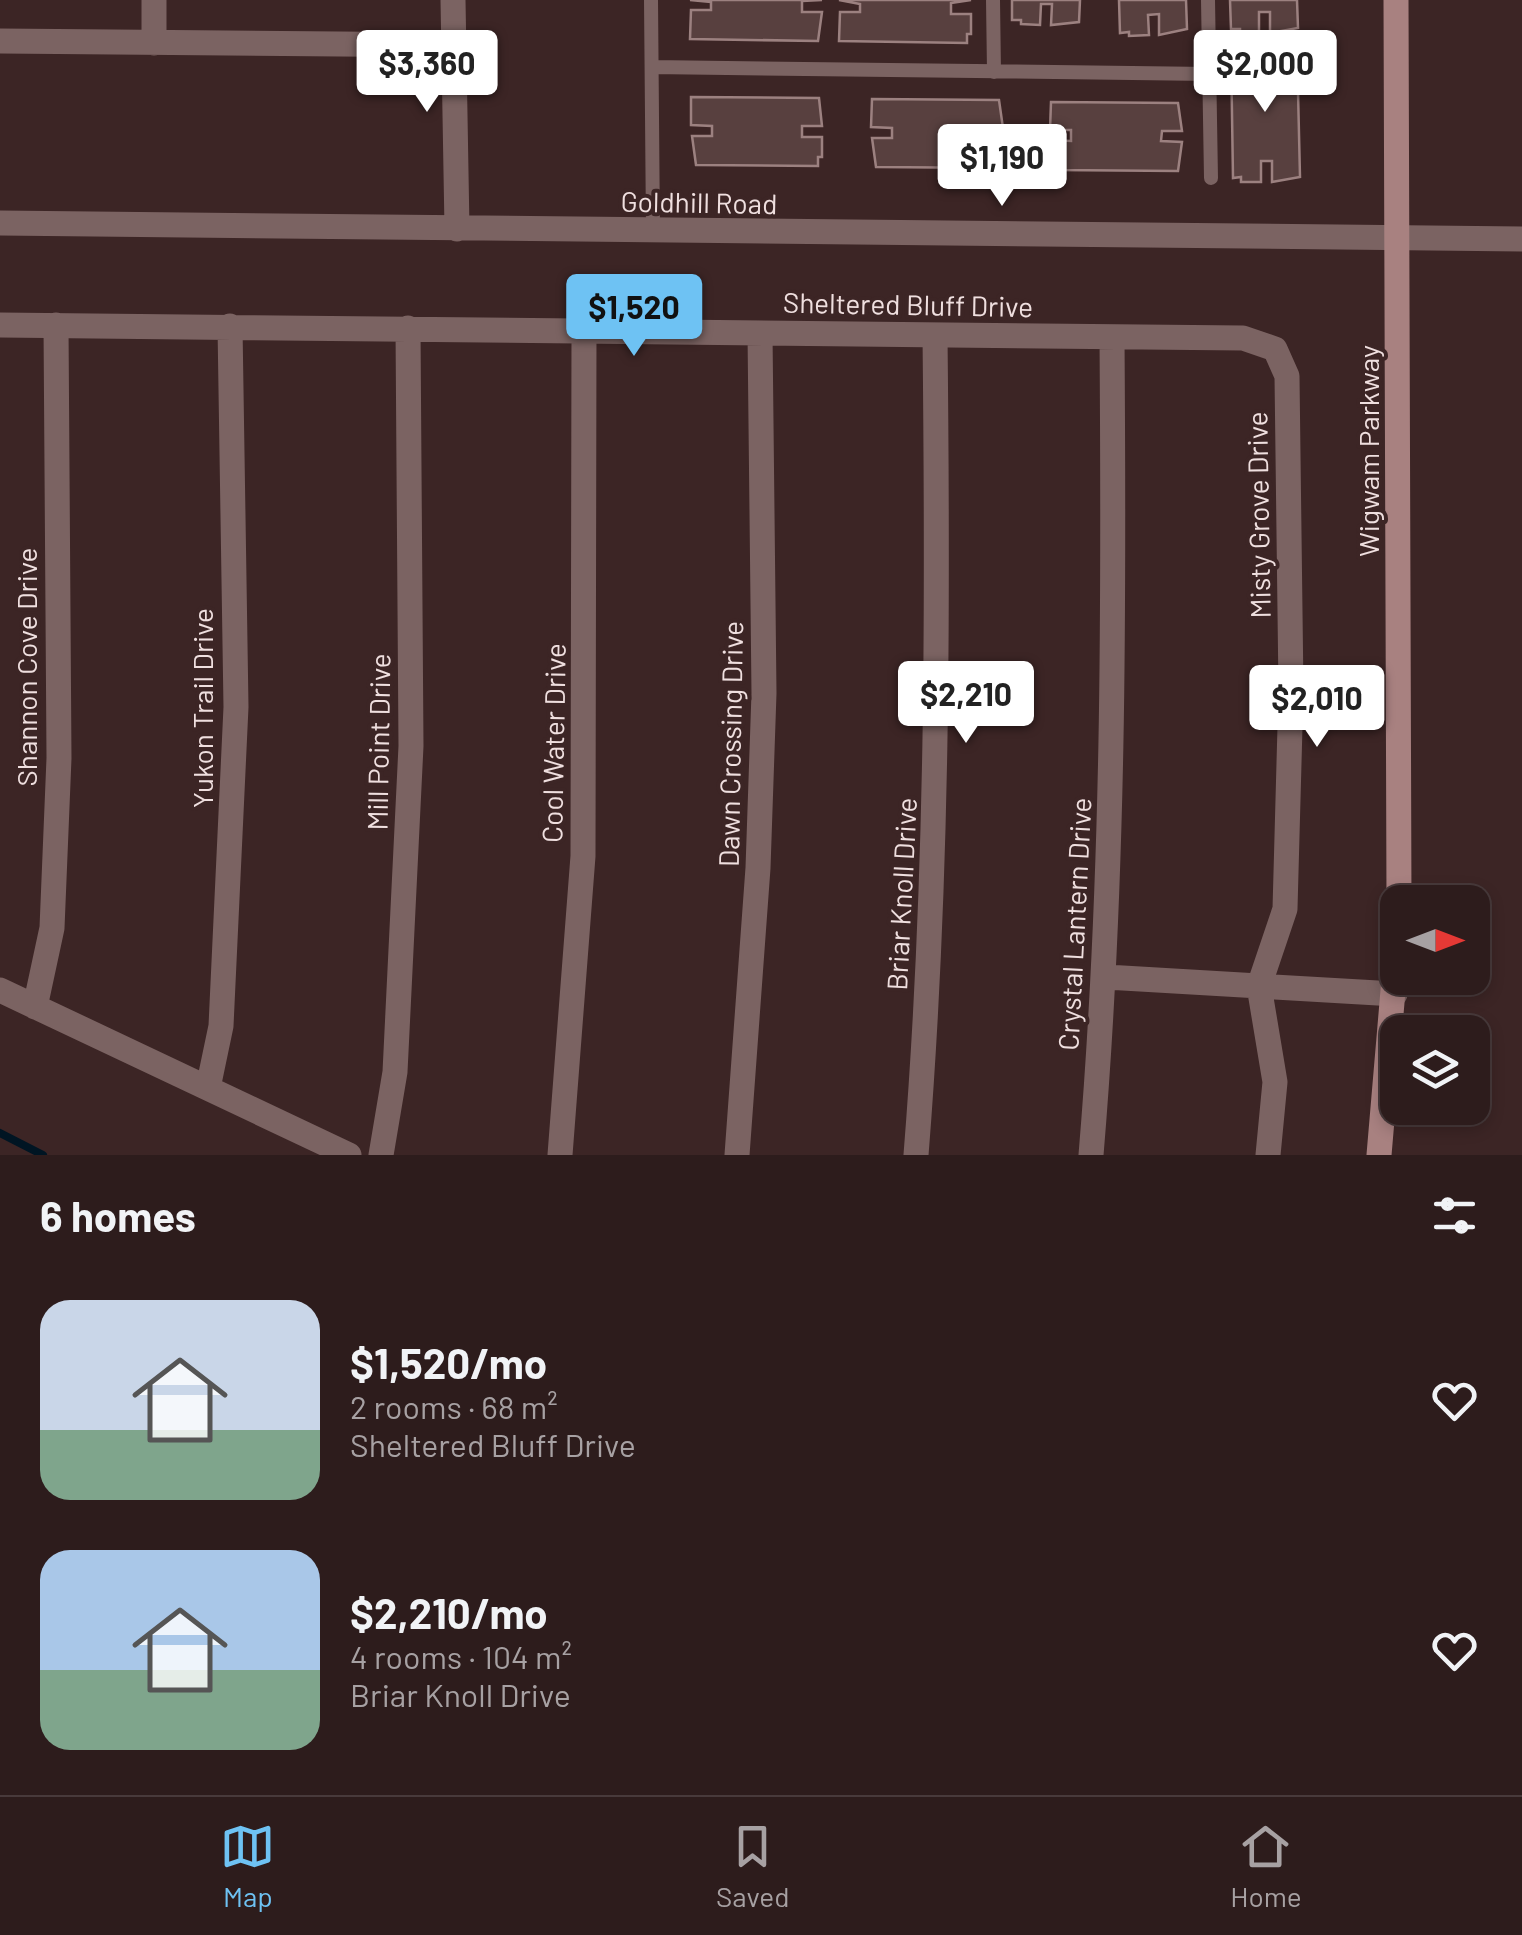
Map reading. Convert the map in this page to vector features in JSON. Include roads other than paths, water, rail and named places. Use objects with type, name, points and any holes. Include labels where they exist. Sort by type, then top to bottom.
[{"type":"main road","name":"Wigwam Parkway","points":[[1396,0],[1399,885]]},
{"type":"main road","points":[[1379,1155],[1395,995]]},
{"type":"street","points":[[154,0],[154,43]]},
{"type":"street","points":[[454,0],[457,229]]},
{"type":"street","points":[[0,41],[454,45]]},
{"type":"street","name":"Goldhill Road","points":[[0,223],[1522,240]]},
{"type":"street","name":"Sheltered Bluff Drive","points":[[0,325],[1242,338],[1274,349]]},
{"type":"street","name":"Shannon Cove Drive","points":[[36,1007],[52,928],[59,758],[56,325]]},
{"type":"street","name":"Yukon Trail Drive","points":[[208,1088],[222,1008],[235,726],[230,326]]},
{"type":"street","name":"Mill Point Drive","points":[[381,1155],[395,1072],[411,746],[408,328]]},
{"type":"street","name":"Cool Water Drive","points":[[560,1155],[583,856],[584,330]]},
{"type":"street","name":"Dawn Crossing Drive","points":[[737,1155],[758,868],[764,693],[760,334]]},
{"type":"street","name":"Briar Knoll Drive","points":[[916,1155],[934,882],[938,735],[935,335]]},
{"type":"street","name":"Crystal Lantern Drive","points":[[1090,1155],[1106,977],[1115,698],[1112,336]]},
{"type":"street","name":"Misty Grove Drive","points":[[1268,1155],[1276,1082],[1258,986],[1284,910],[1290,710],[1287,376],[1274,349]]},
{"type":"street","points":[[1106,977],[1380,993]]},
{"type":"street","points":[[0,990],[348,1155]]},
{"type":"lane","points":[[652,0],[653,233]]},
{"type":"lane","points":[[993,0],[994,72]]},
{"type":"lane","points":[[1208,0],[1210,178]]},
{"type":"lane","points":[[652,67],[1209,74]]},
{"type":"waterway","points":[[0,1133],[43,1155]]}]
